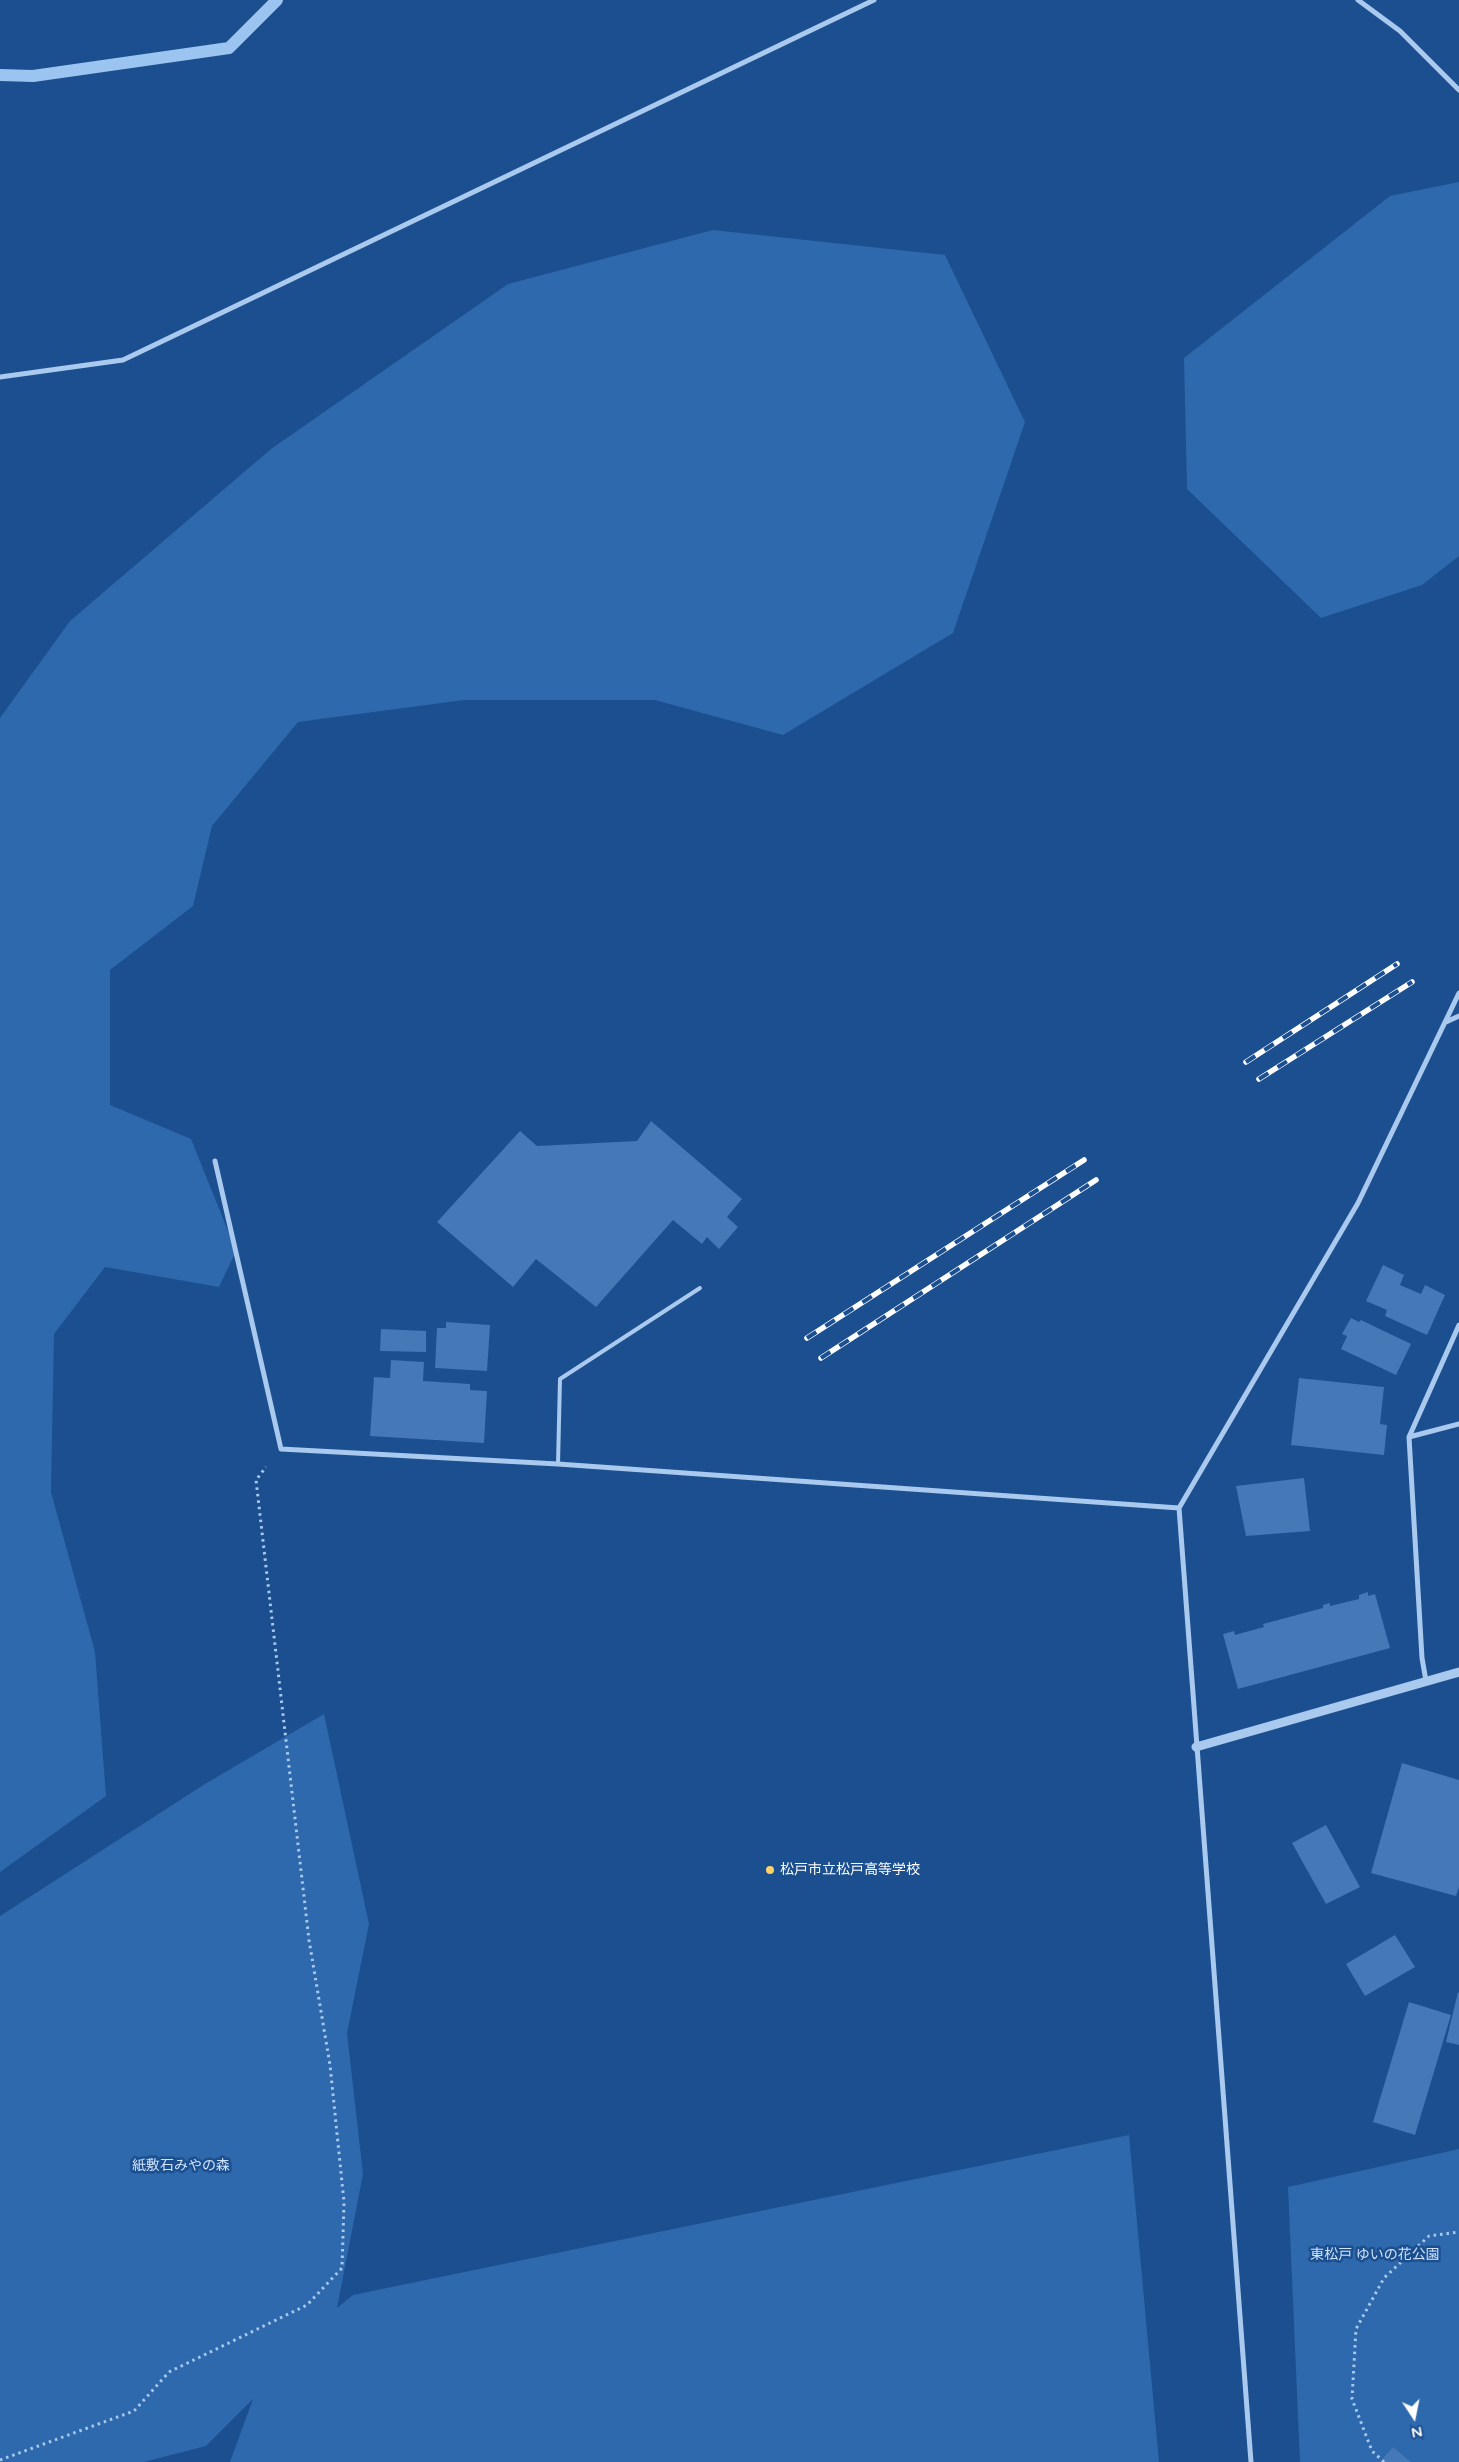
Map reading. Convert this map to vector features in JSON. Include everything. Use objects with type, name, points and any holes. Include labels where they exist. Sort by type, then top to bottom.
[{"type":"street","points":[[0,377],[122,360],[874,0]]},
{"type":"street","points":[[1358,0],[1400,31],[1459,90]]},
{"type":"street","points":[[1251,2462],[1179,1508],[1358,1203],[1459,993]]},
{"type":"street","points":[[1446,1022],[1459,1016]]},
{"type":"street","points":[[215,1161],[281,1450],[558,1464],[1179,1508]]},
{"type":"street","points":[[1426,1681],[1422,1658],[1409,1437],[1459,1325]]},
{"type":"street","points":[[1409,1437],[1459,1424]]},
{"type":"street","points":[[1196,1747],[1459,1672]]},
{"type":"lane","points":[[558,1464],[560,1379],[700,1288]]},
{"type":"path","points":[[0,2460],[134,2411],[169,2372],[307,2305],[342,2268],[344,2202],[331,2075],[309,1940],[256,1480],[281,1450]]},
{"type":"path","points":[[1384,2462],[1372,2451],[1352,2399],[1356,2329],[1384,2278],[1429,2236],[1459,2232]]},
{"type":"green space","points":[[1459,182],[1459,556],[1422,585],[1321,618],[1187,489],[1184,358],[1390,196]]},
{"type":"green space","points":[[713,230],[945,255],[1025,422],[953,633],[783,735],[655,700],[464,700],[298,722],[212,826],[193,906],[110,970],[110,1105],[191,1139],[236,1251],[219,1287],[105,1267],[54,1334],[51,1492],[95,1652],[106,1796],[0,1872],[0,718],[70,621],[271,449],[508,284]]},
{"type":"green space","name":"紙敷石みやの森","points":[[324,1714],[369,1924],[347,2033],[363,2174],[337,2308],[353,2295],[1129,2135],[1159,2462],[230,2462],[253,2399],[206,2446],[144,2462],[0,2462],[0,1916],[205,1784]]},
{"type":"green space","name":"東松戸 ゆいの花公園","points":[[1459,2149],[1459,2462],[1300,2462],[1288,2187]]},
{"type":"building","points":[[651,1121],[742,1199],[727,1217],[738,1227],[719,1249],[707,1237],[702,1244],[673,1220],[596,1307],[536,1259],[513,1287],[437,1222],[520,1131],[537,1146],[637,1141]]},
{"type":"building","points":[[1383,1265],[1404,1275],[1400,1285],[1421,1294],[1425,1285],[1445,1295],[1427,1335],[1385,1316],[1387,1310],[1366,1301]]},
{"type":"building","points":[[1351,1318],[1359,1322],[1361,1320],[1411,1344],[1396,1375],[1341,1349],[1347,1336],[1342,1334]]},
{"type":"building","points":[[446,1322],[490,1325],[487,1371],[435,1368],[437,1328],[446,1328]]},
{"type":"building","points":[[381,1329],[426,1331],[426,1352],[380,1351]]},
{"type":"building","points":[[391,1360],[424,1362],[423,1381],[470,1384],[470,1390],[487,1391],[484,1443],[370,1436],[374,1377],[390,1378]]},
{"type":"building","points":[[1299,1378],[1384,1387],[1380,1424],[1387,1425],[1384,1455],[1291,1445]]},
{"type":"building","points":[[1304,1478],[1310,1531],[1246,1536],[1236,1486]]},
{"type":"building","points":[[1368,1592],[1368,1596],[1375,1594],[1390,1648],[1238,1689],[1223,1634],[1234,1631],[1235,1635],[1264,1627],[1263,1624],[1323,1608],[1323,1605],[1330,1603],[1330,1606],[1359,1599],[1359,1595]]},
{"type":"building","points":[[1402,1763],[1459,1780],[1459,1887],[1456,1896],[1371,1873]]},
{"type":"building","points":[[1326,1825],[1360,1887],[1326,1904],[1292,1843]]},
{"type":"building","points":[[1395,1935],[1415,1967],[1365,1996],[1346,1964]]},
{"type":"building","points":[[1459,1993],[1459,2045],[1446,2042]]},
{"type":"building","points":[[1409,2002],[1451,2015],[1415,2135],[1373,2122]]},
{"type":"building","points":[[1393,2447],[1411,2462],[1380,2462]]},
{"type":"waterway","points":[[0,75],[33,76],[229,48],[277,0]]},
{"type":"railway","points":[[1246,1062],[1397,964]]},
{"type":"railway","points":[[1259,1079],[1412,982]]},
{"type":"railway","points":[[807,1338],[1084,1160]]},
{"type":"railway","points":[[821,1358],[1096,1180]]},
{"type":"place","name":"松戸市立松戸高等学校","points":[[770,1870]]}]
